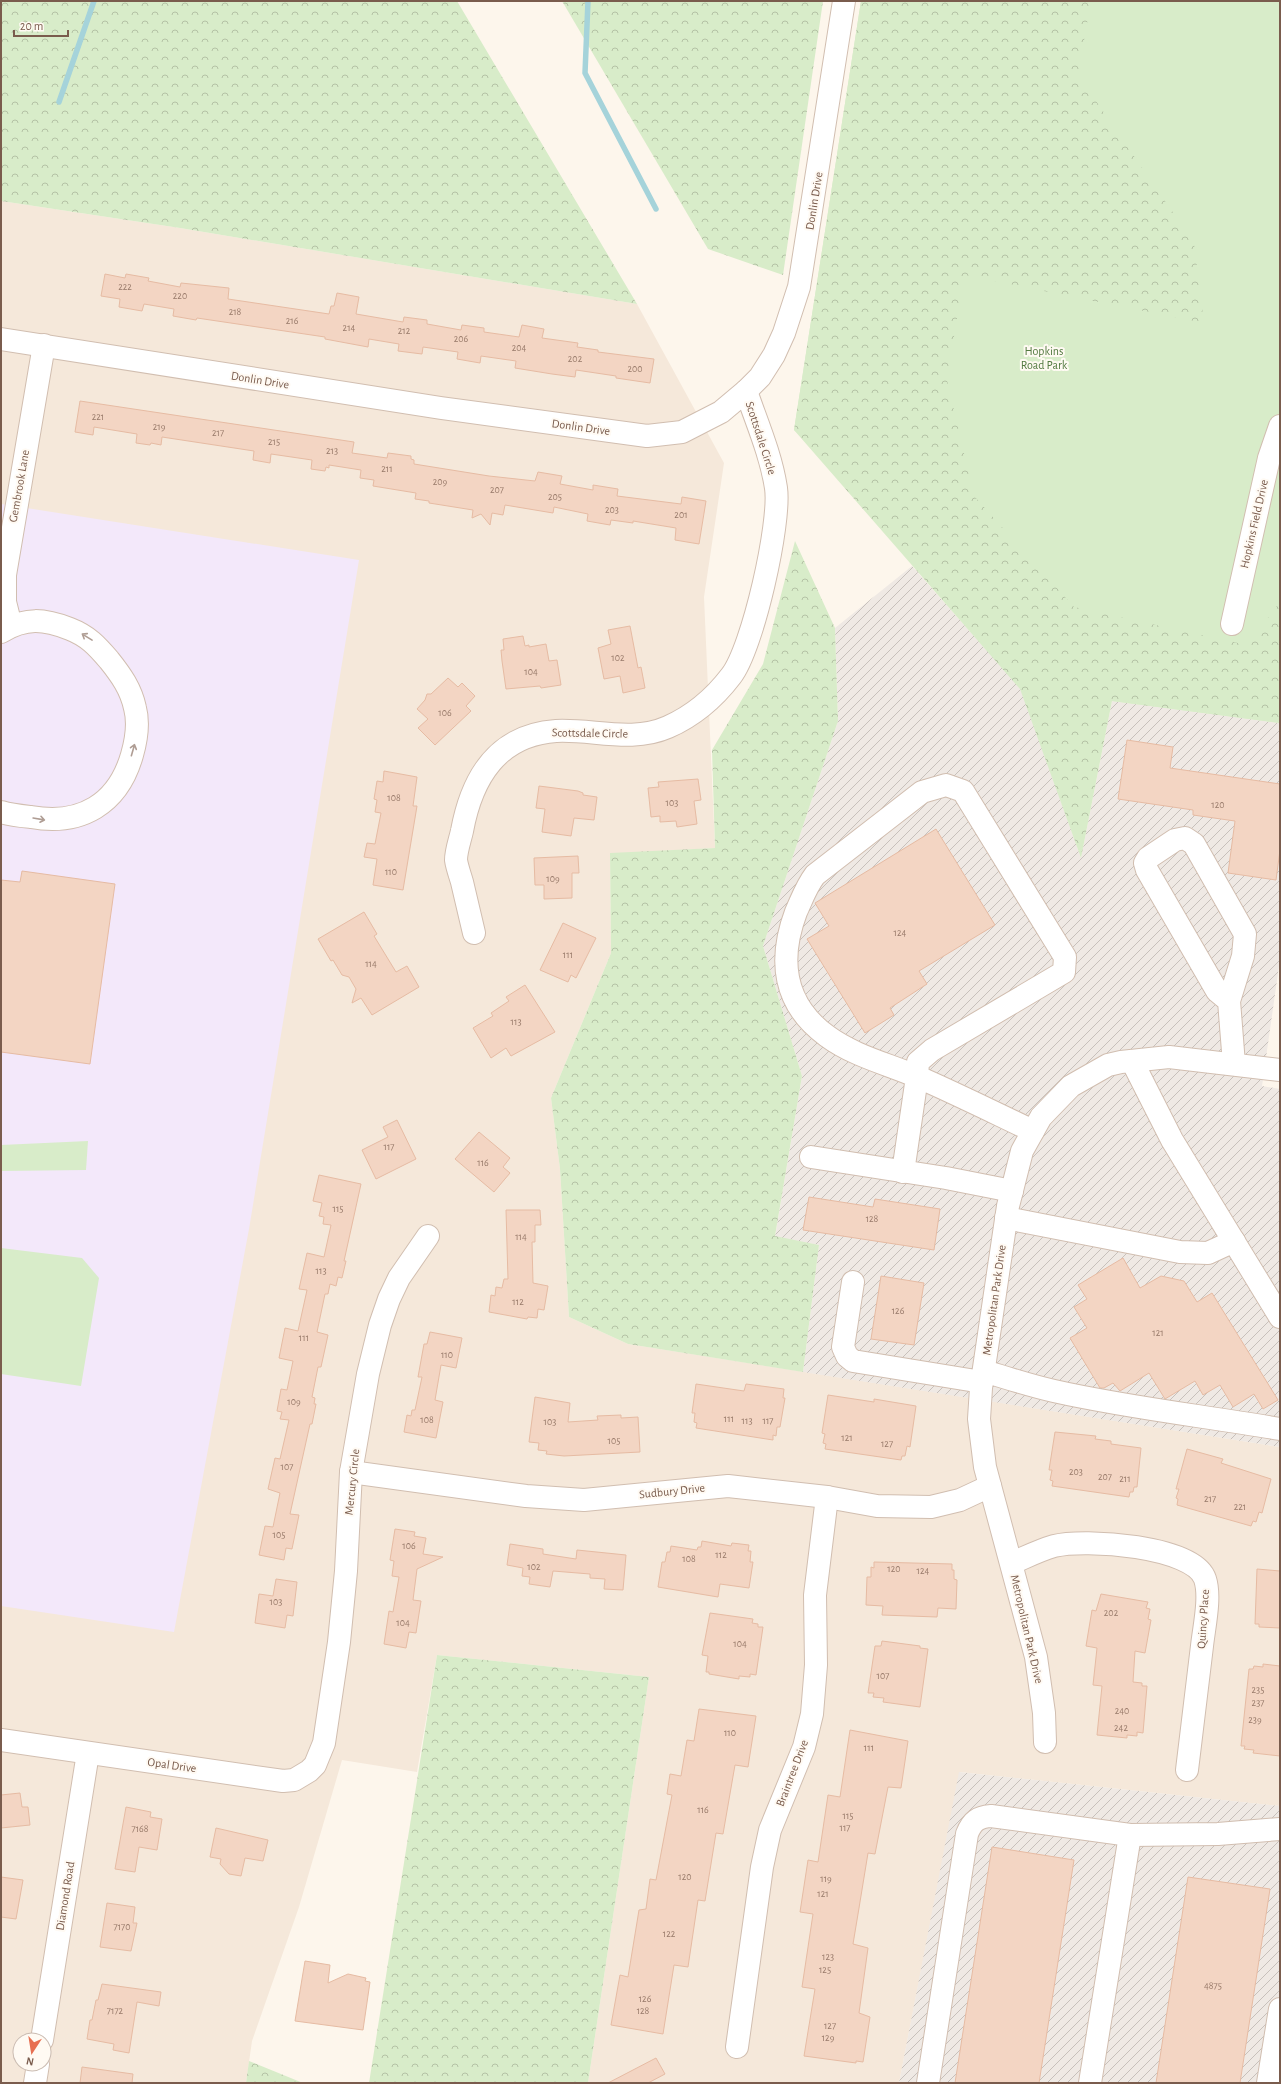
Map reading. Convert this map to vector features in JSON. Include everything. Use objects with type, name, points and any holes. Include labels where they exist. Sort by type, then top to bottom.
[{"type":"street","name":"Donlin Drive","points":[[1,339],[441,408],[647,436],[682,432],[721,412],[746,391],[760,377],[774,355],[784,333],[799,287],[844,1]]},
{"type":"street","name":"Gembrook Lane","points":[[6,629],[4,602],[5,575],[44,345]]},
{"type":"street","name":"Scottsdale Circle","points":[[474,933],[456,859],[466,807],[488,765],[503,750],[520,738],[540,733],[559,731],[615,736],[650,733],[668,727],[704,705],[732,674],[750,635],[774,534],[775,482],[771,461],[746,391]]},
{"type":"street","name":"Hopkins Field Drive","points":[[1232,624],[1269,458],[1280,426]]},
{"type":"street","points":[[1,812],[48,820],[75,816],[90,811],[112,795],[127,773],[136,740],[136,710],[131,692],[120,672],[94,642],[82,634],[50,622],[31,621],[6,629]]},
{"type":"street","points":[[903,1172],[917,1077],[918,1062],[932,1050],[1064,972],[1065,956],[963,791],[946,784],[922,792],[815,875],[806,886],[788,933],[785,958],[788,978],[795,1001],[810,1021],[827,1036],[857,1053],[917,1077],[1033,1131]]},
{"type":"street","points":[[1229,1001],[1217,991],[1147,870],[1146,863],[1148,858],[1175,840],[1185,838],[1194,844],[1245,934],[1243,956],[1229,1001],[1234,1064]]},
{"type":"street","name":"Metropolitan Park Drive","points":[[1045,1742],[1044,1712],[1036,1657],[985,1467],[979,1419],[983,1376],[1006,1218],[1022,1151],[1041,1117],[1071,1086],[1108,1065],[1170,1057],[1280,1070]]},
{"type":"street","points":[[1132,1061],[1172,1140],[1280,1317]]},
{"type":"street","points":[[811,1157],[1012,1191]]},
{"type":"street","points":[[1006,1218],[1180,1252],[1208,1253],[1234,1241]]},
{"type":"street","name":"Mercury Circle","points":[[324,1743],[346,1571],[350,1472],[368,1374],[388,1299],[399,1278],[428,1236]]},
{"type":"street","points":[[853,1282],[843,1347],[847,1356],[853,1360],[983,1376],[1128,1406],[1203,1416],[1280,1429]]},
{"type":"street","name":"Sudbury Drive","points":[[350,1472],[526,1496],[584,1500],[728,1486],[827,1497],[877,1506],[931,1508],[960,1500],[990,1486]]},
{"type":"street","name":"Braintree Drive","points":[[737,2047],[762,1867],[770,1830],[804,1747],[812,1714],[816,1665],[815,1595],[827,1497]]},
{"type":"street","name":"Quincy Place","points":[[1012,1563],[1054,1546],[1075,1543],[1122,1545],[1162,1552],[1188,1562],[1202,1572],[1205,1581],[1206,1609],[1187,1770]]},
{"type":"street","name":"Opal Drive","points":[[1,1740],[282,1781],[294,1780],[309,1771],[315,1765],[324,1743]]},
{"type":"street","name":"Diamond Road","points":[[43,2032],[88,1753]]},
{"type":"street","points":[[928,2083],[966,1834],[971,1824],[979,1817],[991,1816],[1130,1835],[1218,1834],[1280,1829]]},
{"type":"street","points":[[1090,2083],[1130,1835]]},
{"type":"street","points":[[1268,2083],[1280,2009]]},
{"type":"street","points":[[35,2083],[37,2072]]},
{"type":"shaded area","points":[[1,201],[180,228],[637,304],[724,463],[704,597],[715,848],[610,854],[611,953],[551,1098],[560,1169],[569,1317],[628,1344],[1280,1447],[1280,1806],[960,1772],[899,2083],[588,2083],[649,1677],[437,1655],[417,1772],[342,1760],[299,1907],[252,2041],[246,2083],[1,2083]]},
{"type":"shaded area","points":[[1,504],[359,560],[249,1229],[174,1632],[1,1606]]},
{"type":"shaded area","points":[[912,566],[1021,689],[1081,858],[1112,701],[1280,723],[1280,959],[1262,1086],[1280,1089],[1280,1447],[803,1372],[819,1245],[775,1237],[802,1076],[763,946],[838,721],[835,628]]},
{"type":"shaded area","points":[[959,1772],[1280,1806],[1280,2083],[899,2083]]},
{"type":"green space","points":[[1,1],[457,1],[637,304],[180,228],[1,201]]},
{"type":"green space","points":[[562,1],[823,1],[783,275],[708,249]]},
{"type":"green space","name":"Hopkins Road Park","points":[[861,1],[1280,1],[1280,723],[1112,701],[794,430]]},
{"type":"green space","points":[[861,1],[1091,1],[1078,75],[1194,243],[1204,323],[964,275],[947,380],[974,496],[1074,607],[1247,645],[1280,602],[1280,723],[1112,701],[1081,858],[1020,689],[794,430]]},
{"type":"green space","points":[[795,541],[835,628],[838,721],[763,946],[802,1076],[775,1236],[819,1245],[803,1372],[628,1344],[569,1317],[560,1169],[551,1098],[611,953],[610,853],[715,848],[712,750],[763,664]]},
{"type":"green space","points":[[88,1141],[86,1170],[1,1171],[1,1145]]},
{"type":"green space","points":[[1,1248],[82,1258],[99,1278],[81,1386],[1,1374]]},
{"type":"green space","points":[[437,1655],[649,1677],[588,2083],[369,2083]]},
{"type":"green space","points":[[249,2061],[303,2083],[246,2083]]},
{"type":"building","points":[[105,274],[125,278],[126,274],[149,278],[148,281],[180,287],[181,283],[229,288],[228,299],[329,314],[331,306],[334,306],[337,293],[359,297],[356,314],[403,322],[404,317],[427,320],[427,324],[461,330],[462,325],[484,328],[484,332],[519,337],[522,325],[544,329],[542,338],[578,343],[577,347],[598,350],[598,352],[654,359],[650,383],[576,370],[575,377],[552,374],[515,368],[516,361],[481,356],[480,363],[457,359],[458,352],[423,347],[422,354],[398,351],[399,344],[369,339],[368,347],[325,339],[325,337],[197,318],[196,320],[173,316],[174,309],[144,304],[142,311],[119,307],[120,299],[101,296]]},
{"type":"building","points":[[80,401],[354,442],[352,453],[387,458],[388,453],[411,456],[411,459],[414,460],[414,464],[489,476],[535,481],[538,472],[562,476],[560,484],[593,490],[593,485],[618,489],[617,496],[681,504],[682,497],[706,501],[699,544],[675,540],[676,528],[633,521],[633,523],[611,520],[610,525],[587,521],[588,514],[554,507],[553,513],[505,505],[503,515],[492,513],[490,525],[481,514],[472,518],[473,510],[429,503],[429,501],[415,499],[416,493],[373,486],[374,480],[360,478],[361,470],[329,465],[329,468],[326,467],[325,471],[311,469],[312,460],[271,454],[270,463],[253,460],[254,451],[162,437],[161,445],[136,443],[137,434],[94,427],[93,435],[75,432]]},
{"type":"building","points":[[630,626],[638,668],[641,667],[645,688],[623,693],[620,676],[604,679],[598,648],[611,644],[608,630]]},
{"type":"building","points":[[523,636],[525,646],[529,645],[529,647],[546,644],[549,661],[557,660],[561,685],[541,688],[540,686],[506,689],[501,650],[504,650],[503,639]]},
{"type":"building","points":[[448,678],[458,687],[462,683],[475,696],[466,706],[471,711],[435,745],[418,728],[428,719],[417,709],[425,700],[427,694],[431,694]]},
{"type":"building","points":[[1127,740],[1173,747],[1170,768],[1280,784],[1280,850],[1276,880],[1228,873],[1235,821],[1193,815],[1193,810],[1118,799]]},
{"type":"building","points":[[384,771],[417,777],[413,806],[417,806],[403,890],[373,885],[377,859],[364,857],[367,843],[375,844],[381,813],[375,812],[377,800],[374,799],[377,781],[383,782]]},
{"type":"building","points":[[698,779],[701,800],[694,801],[697,824],[677,827],[676,821],[660,822],[660,816],[651,817],[648,788],[659,787],[658,782]]},
{"type":"building","points":[[539,786],[578,791],[583,793],[583,795],[597,797],[594,820],[574,818],[571,836],[542,832],[545,809],[536,808]]},
{"type":"building","points":[[936,829],[995,925],[919,971],[927,984],[890,1008],[894,1015],[865,1033],[807,939],[829,926],[815,903]]},
{"type":"building","points":[[578,856],[579,873],[572,873],[572,898],[544,899],[544,885],[535,885],[534,858]]},
{"type":"building","points":[[22,871],[115,884],[90,1064],[1,1052],[1,880],[20,882]]},
{"type":"building","points":[[364,912],[377,934],[374,936],[396,972],[407,966],[419,987],[372,1015],[361,998],[352,1003],[356,989],[349,977],[342,975],[333,960],[331,961],[318,939]]},
{"type":"building","points":[[563,923],[596,938],[576,978],[571,975],[568,982],[540,970]]},
{"type":"building","points":[[525,985],[555,1032],[511,1056],[506,1048],[491,1058],[473,1028],[493,1016],[491,1013],[509,1001],[506,997]]},
{"type":"building","points":[[397,1120],[416,1159],[376,1179],[362,1150],[388,1137],[383,1127]]},
{"type":"building","points":[[479,1132],[510,1158],[503,1167],[510,1173],[494,1192],[455,1159]]},
{"type":"building","points":[[319,1175],[361,1184],[344,1261],[346,1261],[342,1278],[338,1277],[336,1286],[330,1284],[328,1294],[325,1294],[317,1332],[328,1335],[321,1367],[318,1367],[312,1397],[315,1398],[314,1404],[316,1404],[312,1424],[310,1424],[290,1514],[299,1515],[292,1549],[286,1548],[284,1560],[259,1555],[265,1526],[273,1527],[280,1493],[268,1489],[275,1458],[280,1459],[289,1420],[280,1419],[282,1412],[277,1411],[281,1389],[287,1390],[293,1361],[279,1358],[285,1328],[298,1331],[307,1290],[299,1289],[307,1253],[324,1257],[331,1225],[323,1224],[324,1217],[319,1216],[322,1203],[313,1201]]},
{"type":"building","points":[[809,1197],[873,1207],[875,1199],[940,1209],[934,1250],[803,1230]]},
{"type":"building","points":[[506,1210],[540,1210],[541,1225],[535,1225],[535,1242],[532,1242],[533,1283],[548,1286],[544,1310],[538,1309],[537,1318],[528,1317],[527,1319],[489,1312],[491,1295],[495,1296],[496,1287],[502,1288],[504,1279],[508,1279]]},
{"type":"building","points":[[1123,1258],[1140,1288],[1161,1276],[1184,1281],[1197,1302],[1212,1293],[1278,1400],[1263,1409],[1254,1394],[1233,1407],[1220,1385],[1203,1395],[1195,1381],[1165,1399],[1149,1373],[1120,1391],[1113,1383],[1104,1388],[1100,1388],[1070,1338],[1087,1328],[1074,1307],[1087,1299],[1078,1285]]},
{"type":"building","points":[[881,1276],[924,1283],[914,1345],[871,1339]]},
{"type":"building","points":[[430,1332],[462,1338],[456,1368],[441,1365],[435,1400],[443,1402],[436,1438],[404,1432],[407,1415],[411,1416],[412,1410],[415,1410],[422,1377],[418,1377],[424,1344],[427,1344]]},
{"type":"building","points":[[696,1384],[744,1391],[746,1384],[784,1389],[783,1398],[785,1398],[780,1427],[777,1427],[776,1436],[773,1435],[773,1440],[696,1428],[697,1423],[694,1422],[695,1413],[692,1413]]},
{"type":"building","points":[[828,1395],[874,1402],[874,1399],[916,1406],[910,1447],[907,1446],[905,1456],[902,1456],[901,1460],[825,1449],[826,1444],[823,1443],[825,1434],[822,1433]]},
{"type":"building","points":[[535,1397],[570,1403],[568,1422],[598,1420],[597,1416],[621,1415],[621,1418],[638,1417],[640,1452],[564,1456],[546,1454],[547,1451],[538,1450],[539,1443],[529,1442]]},
{"type":"building","points":[[1055,1432],[1096,1436],[1095,1439],[1111,1441],[1111,1444],[1141,1448],[1137,1487],[1134,1487],[1133,1492],[1130,1492],[1129,1497],[1052,1486],[1053,1481],[1050,1480],[1052,1470],[1049,1470]]},
{"type":"building","points":[[1187,1449],[1223,1459],[1221,1463],[1271,1479],[1262,1513],[1259,1512],[1256,1522],[1253,1521],[1251,1526],[1177,1505],[1178,1499],[1176,1498],[1179,1489],[1176,1489]]},
{"type":"building","points":[[395,1529],[415,1532],[414,1536],[426,1538],[423,1554],[443,1557],[417,1569],[413,1600],[421,1601],[416,1633],[409,1632],[406,1648],[384,1644],[389,1611],[393,1612],[399,1577],[392,1576],[394,1561],[390,1560]]},
{"type":"building","points":[[702,1541],[731,1546],[732,1543],[749,1545],[748,1551],[751,1551],[750,1562],[753,1562],[749,1588],[720,1584],[718,1597],[658,1587],[662,1562],[665,1562],[667,1552],[670,1552],[671,1546],[697,1550],[698,1547],[701,1547]]},
{"type":"building","points":[[510,1544],[543,1549],[543,1554],[576,1559],[577,1550],[626,1555],[623,1590],[604,1589],[605,1579],[590,1578],[590,1574],[553,1571],[550,1587],[529,1584],[530,1577],[522,1576],[523,1568],[507,1565]]},
{"type":"building","points":[[874,1562],[952,1564],[954,1579],[957,1580],[956,1609],[938,1608],[937,1617],[882,1615],[883,1606],[866,1605],[867,1577],[871,1577],[871,1567],[874,1568]]},
{"type":"building","points":[[1257,1569],[1280,1571],[1280,1628],[1259,1627],[1259,1624],[1255,1624]]},
{"type":"building","points":[[276,1579],[297,1582],[293,1616],[287,1615],[285,1628],[255,1623],[259,1594],[273,1596]]},
{"type":"building","points":[[1101,1594],[1148,1602],[1146,1608],[1150,1609],[1148,1619],[1151,1620],[1145,1653],[1135,1651],[1133,1682],[1142,1683],[1142,1686],[1147,1686],[1143,1733],[1137,1732],[1137,1736],[1127,1735],[1127,1738],[1097,1735],[1102,1686],[1093,1685],[1097,1648],[1086,1646],[1092,1610],[1096,1611]]},
{"type":"building","points":[[710,1613],[753,1619],[752,1623],[758,1624],[758,1627],[763,1627],[756,1675],[750,1674],[750,1677],[739,1676],[739,1679],[709,1674],[709,1672],[706,1672],[708,1656],[702,1655]]},
{"type":"building","points":[[882,1641],[920,1646],[920,1648],[928,1649],[920,1707],[883,1702],[884,1698],[873,1697],[874,1693],[868,1693],[875,1646],[881,1646]]},
{"type":"building","points":[[1263,1664],[1280,1666],[1280,1756],[1253,1753],[1254,1750],[1244,1749],[1245,1746],[1241,1746],[1249,1669],[1253,1669],[1254,1666],[1263,1667]]},
{"type":"building","points":[[699,1709],[756,1716],[748,1767],[735,1765],[723,1834],[716,1833],[705,1901],[698,1900],[688,1967],[674,1965],[663,2034],[611,2025],[620,1975],[628,1977],[639,1910],[646,1909],[650,1879],[656,1880],[672,1795],[667,1794],[670,1774],[681,1776],[687,1740],[694,1741]]},
{"type":"building","points":[[850,1730],[908,1741],[901,1788],[888,1787],[875,1854],[868,1853],[853,1944],[868,1948],[859,2013],[870,2017],[863,2062],[856,2061],[856,2063],[804,2056],[815,1989],[802,1987],[813,1914],[800,1912],[808,1860],[818,1862],[828,1795],[840,1797]]},
{"type":"building","points":[[20,1793],[22,1807],[28,1807],[30,1825],[1,1828],[1,1795]]},
{"type":"building","points":[[126,1807],[151,1812],[150,1817],[162,1819],[157,1850],[139,1847],[135,1872],[115,1869]]},
{"type":"building","points":[[216,1828],[268,1840],[263,1861],[245,1858],[241,1876],[229,1874],[220,1864],[221,1859],[210,1857]]},
{"type":"building","points":[[992,1847],[1074,1860],[1039,2083],[955,2083]]},
{"type":"building","points":[[1,1877],[23,1880],[16,1919],[1,1917]]},
{"type":"building","points":[[1188,1877],[1270,1889],[1240,2083],[1156,2083]]},
{"type":"building","points":[[107,1903],[135,1907],[133,1923],[137,1923],[131,1951],[100,1947]]},
{"type":"building","points":[[305,1961],[330,1965],[328,1983],[348,1974],[366,1978],[365,1981],[370,1982],[363,2030],[295,2021]]},
{"type":"building","points":[[102,1984],[161,1992],[159,2006],[137,2002],[129,2053],[113,2050],[114,2044],[87,2039],[90,2020],[92,2020],[96,2000],[98,2000]]},
{"type":"building","points":[[656,2058],[665,2074],[648,2083],[608,2083]]},
{"type":"building","points":[[82,2067],[133,2074],[132,2083],[80,2083]]},
{"type":"waterway","points":[[59,102],[94,1]]},
{"type":"waterway","points":[[588,1],[585,73],[656,209]]}]
